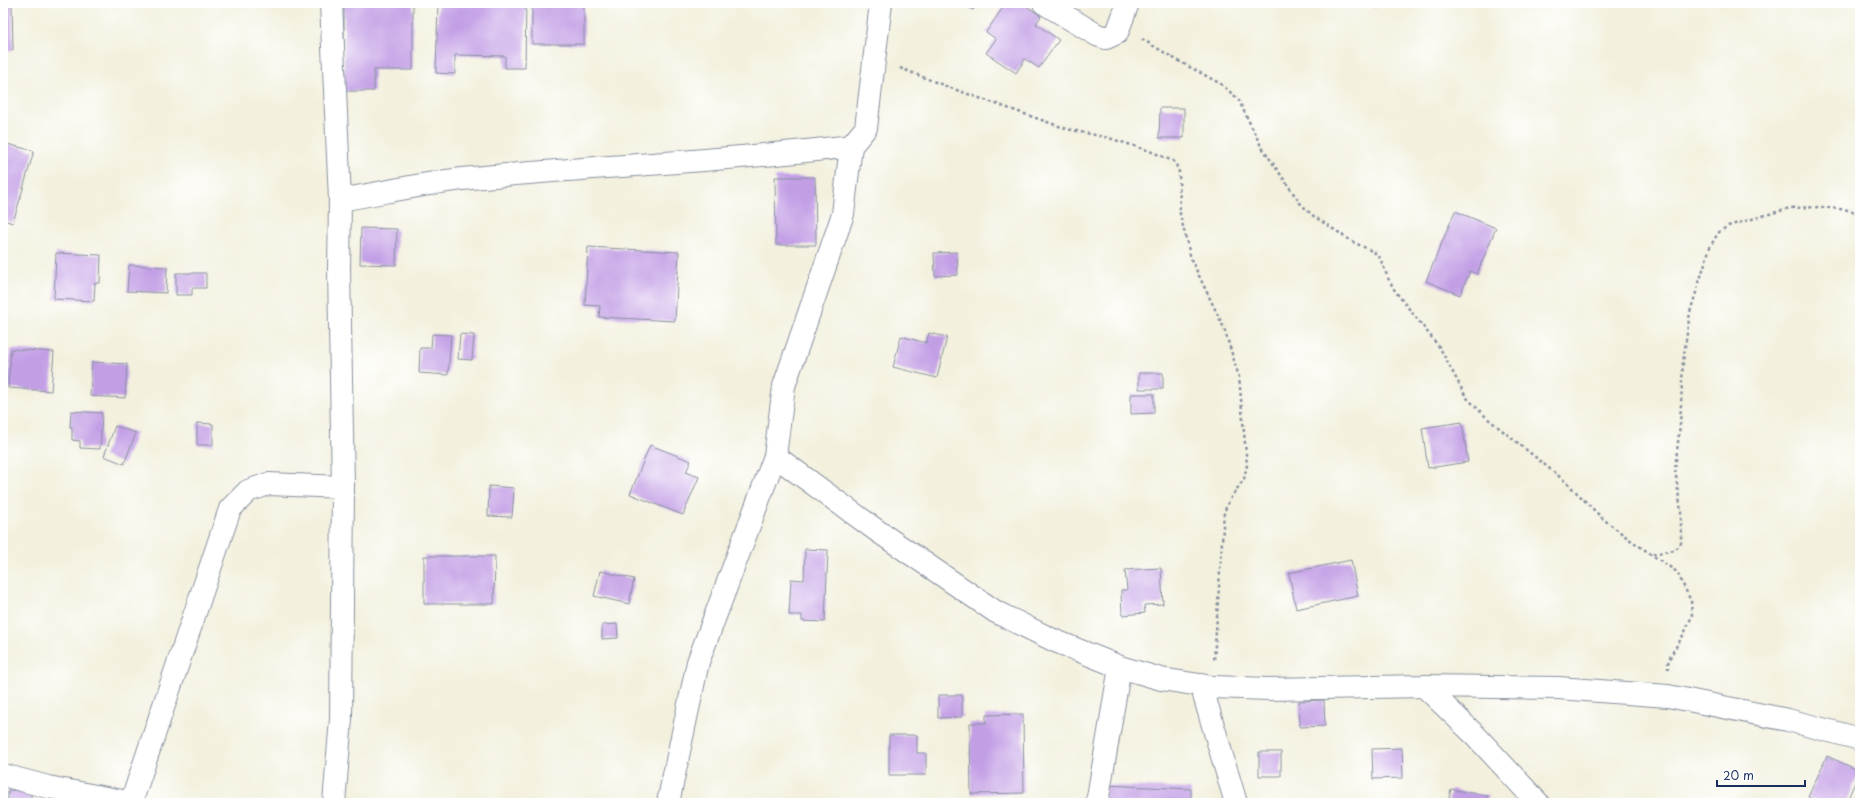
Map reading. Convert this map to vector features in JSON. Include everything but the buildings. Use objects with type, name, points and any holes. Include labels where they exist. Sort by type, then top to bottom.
[{"type":"street","points":[[331,3],[340,200],[339,270],[342,487],[341,719],[334,803]]},
{"type":"street","points":[[668,803],[698,662],[775,456],[784,386],[843,214],[851,146],[866,128],[881,3]]},
{"type":"street","points":[[1044,3],[1097,35],[1106,38],[1117,33],[1128,3]]},
{"type":"street","points":[[340,200],[460,180],[620,165],[725,159],[851,146]]},
{"type":"street","points":[[775,456],[876,530],[996,612],[1053,640],[1120,667],[1161,679],[1207,686],[1269,689],[1424,686],[1558,688],[1668,696],[1788,720],[1860,740]]},
{"type":"street","points":[[3,775],[48,787],[132,803],[230,508],[248,491],[268,484],[342,487]]},
{"type":"street","points":[[1097,803],[1120,667]]},
{"type":"street","points":[[1207,686],[1236,803]]},
{"type":"street","points":[[1424,686],[1475,735],[1538,803]]},
{"type":"path","points":[[1120,24],[1175,59],[1221,84],[1238,99],[1261,146],[1300,203],[1312,215],[1354,242],[1374,252],[1380,258],[1395,291],[1440,348],[1466,397],[1487,418],[1566,482],[1602,518],[1628,539],[1671,567],[1681,577],[1691,601],[1692,609],[1690,621],[1668,663],[1668,696]]},
{"type":"path","points":[[875,58],[948,87],[1067,129],[1109,138],[1155,153],[1176,162],[1180,178],[1180,214],[1191,259],[1224,328],[1239,377],[1247,465],[1244,479],[1224,512],[1207,686]]},
{"type":"path","points":[[1652,554],[1675,550],[1681,543],[1681,512],[1675,470],[1680,425],[1683,362],[1690,312],[1710,248],[1718,233],[1728,226],[1790,208],[1821,207],[1849,210],[1860,214]]}]
